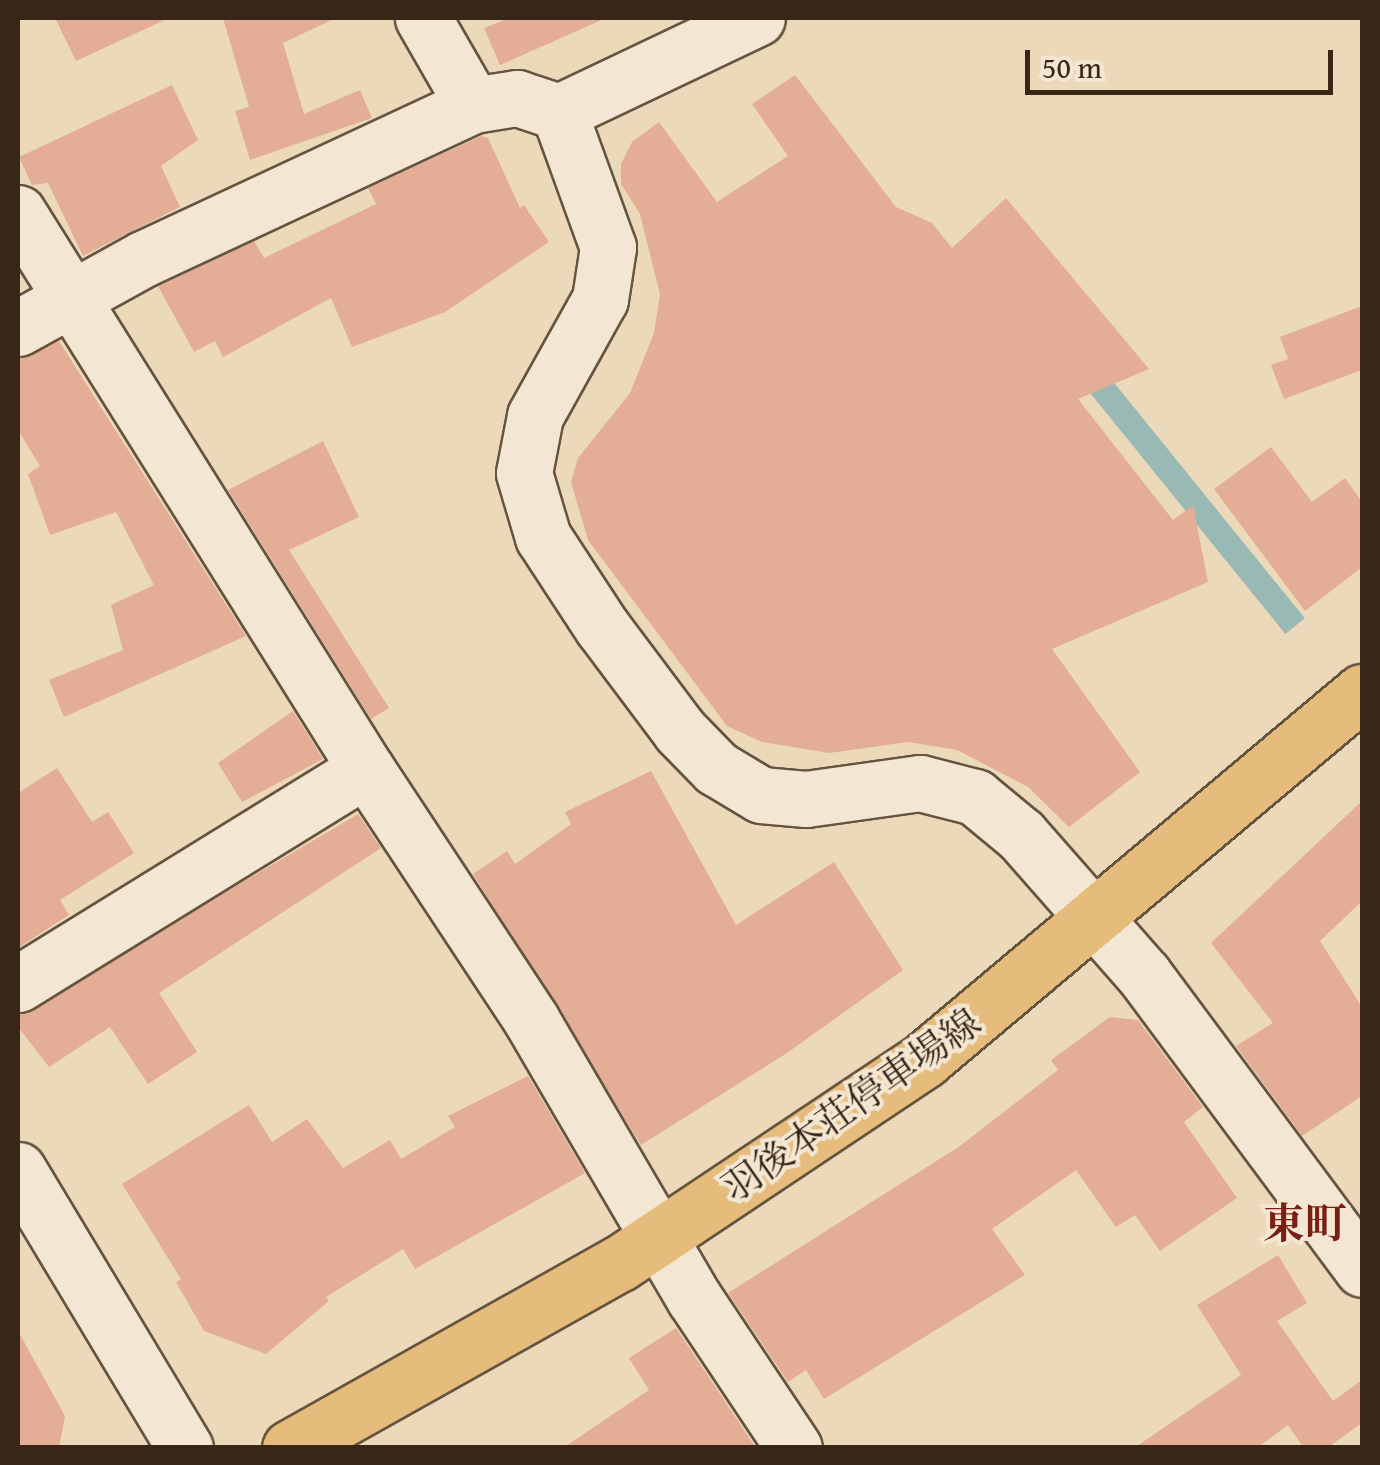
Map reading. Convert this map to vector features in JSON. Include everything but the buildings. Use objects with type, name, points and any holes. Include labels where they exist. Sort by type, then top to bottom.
[{"type":"main road","name":"羽後本荘停車場線","points":[[290,1448],[658,1239],[924,1060],[1098,919],[1362,692]]},
{"type":"street","points":[[423,18],[473,104]]},
{"type":"street","points":[[18,328],[70,295],[473,104],[517,98],[559,112],[757,18]]},
{"type":"street","points":[[559,112],[608,247],[600,299],[535,416],[524,473],[543,537],[602,628],[680,731],[716,768],[761,795],[806,799],[920,782],[975,798],[1022,834],[1098,919],[1362,1269]]},
{"type":"street","points":[[18,213],[366,769],[532,1021],[658,1239],[794,1448]]},
{"type":"street","points":[[18,984],[366,769]]},
{"type":"street","points":[[18,1170],[186,1448]]},
{"type":"water","points":[[1094,358],[1305,618],[1285,634],[1075,374]]},
{"type":"district","name":"東町","points":[[1305,1223]]}]
